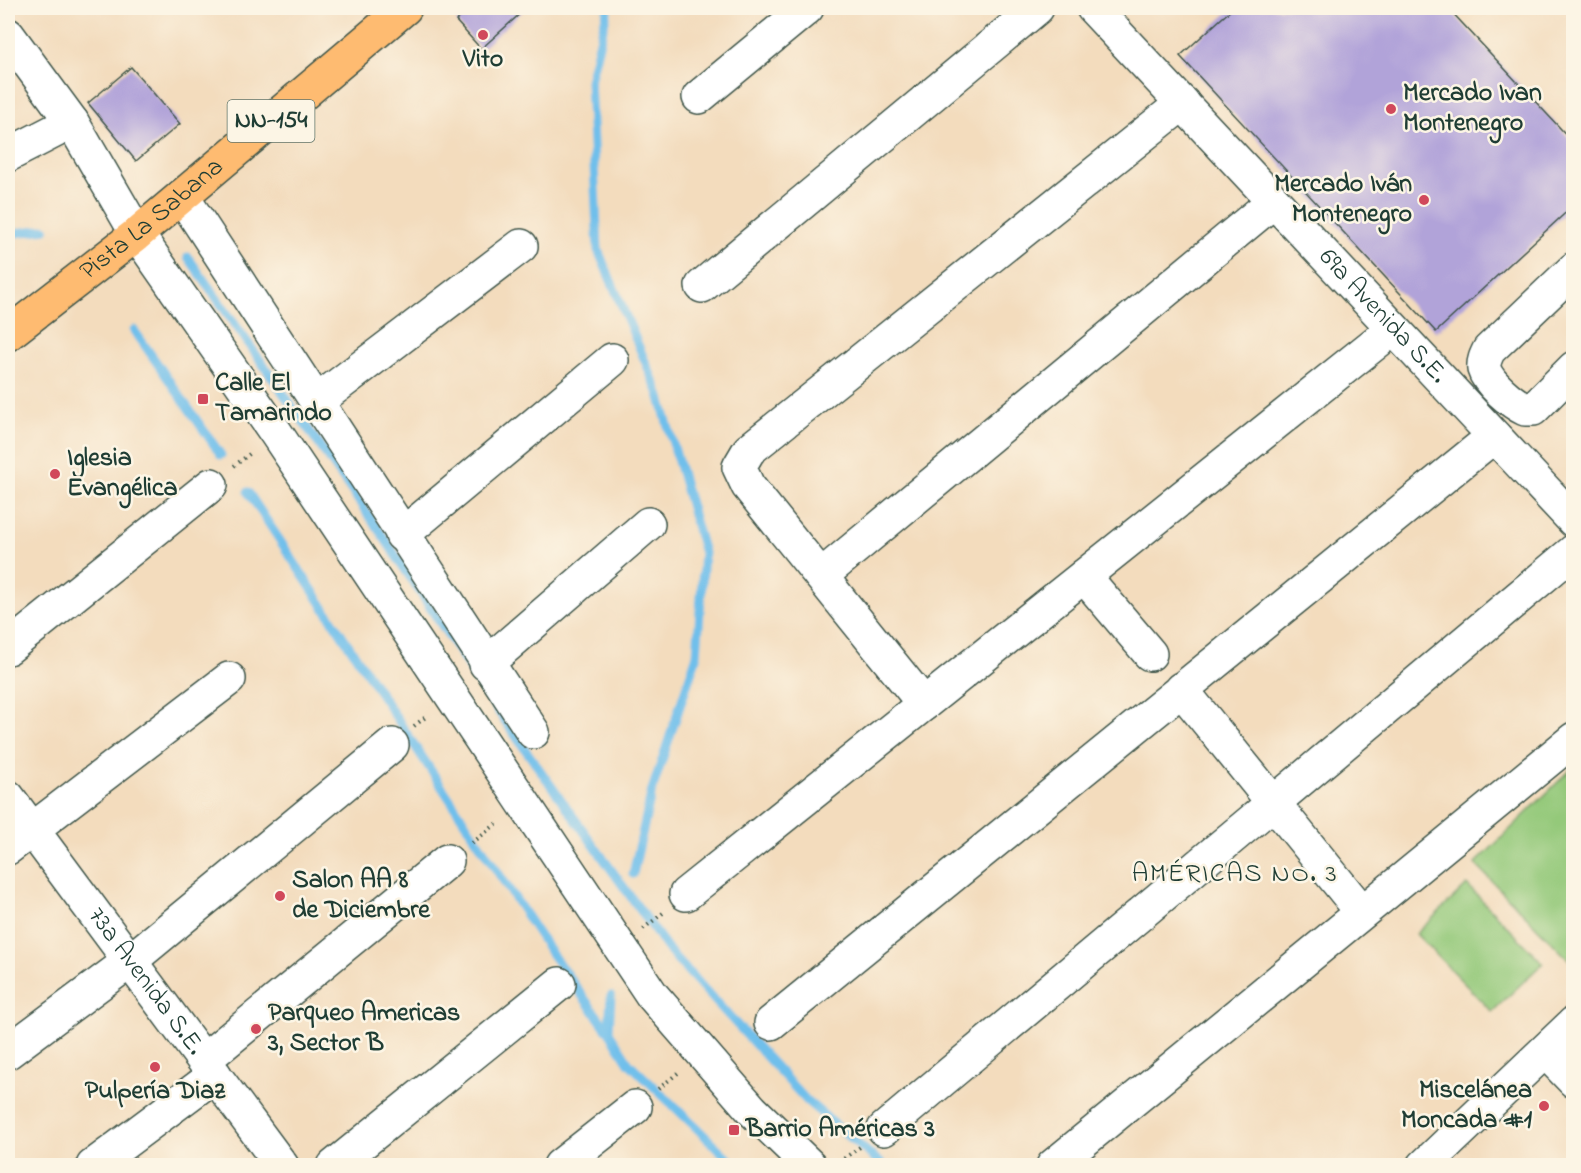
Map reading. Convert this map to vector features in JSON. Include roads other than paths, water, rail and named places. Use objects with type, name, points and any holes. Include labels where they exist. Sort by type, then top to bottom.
[{"type":"main road","name":"Pista La Sabana","points":[[8,334],[137,234],[405,8]]},
{"type":"street","points":[[699,97],[807,8]]},
{"type":"street","points":[[702,286],[1037,8]]},
{"type":"street","name":"69a Avenida S.E.","points":[[1093,8],[1574,521]]},
{"type":"street","points":[[8,35],[72,122],[137,234],[289,452],[652,995],[752,1110],[810,1166]]},
{"type":"street","points":[[924,704],[748,486],[739,467],[749,450],[1183,103]]},
{"type":"street","points":[[8,156],[72,122]]},
{"type":"street","points":[[182,196],[486,664],[533,732]]},
{"type":"street","points":[[821,576],[1274,201]]},
{"type":"street","points":[[316,402],[521,246]]},
{"type":"street","points":[[1574,269],[1489,350],[1484,361],[1484,371],[1496,386],[1518,406],[1533,409],[1574,368]]},
{"type":"street","points":[[686,894],[1394,329]]},
{"type":"street","points":[[402,535],[612,360]]},
{"type":"street","points":[[1470,411],[1496,386]]},
{"type":"street","points":[[771,1023],[1494,436]]},
{"type":"street","points":[[8,648],[211,485]]},
{"type":"street","points":[[486,664],[648,524]]},
{"type":"street","points":[[876,1135],[1574,551]]},
{"type":"street","points":[[1084,576],[1150,654]]},
{"type":"street","points":[[19,839],[229,679]]},
{"type":"street","points":[[1181,689],[1362,912]]},
{"type":"street","points":[[1053,1166],[1574,739]]},
{"type":"street","points":[[8,1052],[130,961],[392,745]]},
{"type":"street","name":"73a Avenida S.E.","points":[[8,797],[19,839],[130,961],[282,1166]]},
{"type":"street","points":[[93,1166],[447,861]]},
{"type":"street","points":[[334,1166],[559,984]]},
{"type":"street","points":[[1424,1166],[1574,1023]]},
{"type":"street","points":[[1545,1051],[1574,1081]]},
{"type":"street","points":[[560,1166],[635,1107]]},
{"type":"waterway","points":[[608,8],[590,81],[598,250],[659,394],[704,553],[697,655],[652,790],[633,874]]},
{"type":"waterway","points":[[8,234],[45,229]]},
{"type":"waterway","points":[[188,257],[383,536],[502,717],[671,953],[807,1101],[884,1166]]},
{"type":"waterway","points":[[134,330],[221,455]]},
{"type":"waterway","points":[[248,492],[551,953],[609,1032]]},
{"type":"waterway","points":[[611,996],[609,1032],[629,1063],[736,1166]]},
{"type":"place","name":"Vito","points":[[483,35]]},
{"type":"place","name":"Mercado Ivan Montenegro","points":[[1391,109]]},
{"type":"place","name":"Mercado Iván Montenegro","points":[[1424,200]]},
{"type":"place","name":"Calle El Tamarindo","points":[[203,399]]},
{"type":"place","name":"Iglesia Evangélica","points":[[55,474]]},
{"type":"place","name":"Salon AA 8 de Diciembre","points":[[280,896]]},
{"type":"place","name":"Parqueo Americas 3, Sector B","points":[[256,1029]]},
{"type":"place","name":"Pulpería Diaz","points":[[155,1067]]},
{"type":"place","name":"Miscelánea Moncada #1","points":[[1544,1106]]},
{"type":"place","name":"Barrio Américas 3","points":[[734,1130]]},
{"type":"district","name":"AMÉRICAS NO. 3","points":[[1235,874]]}]
